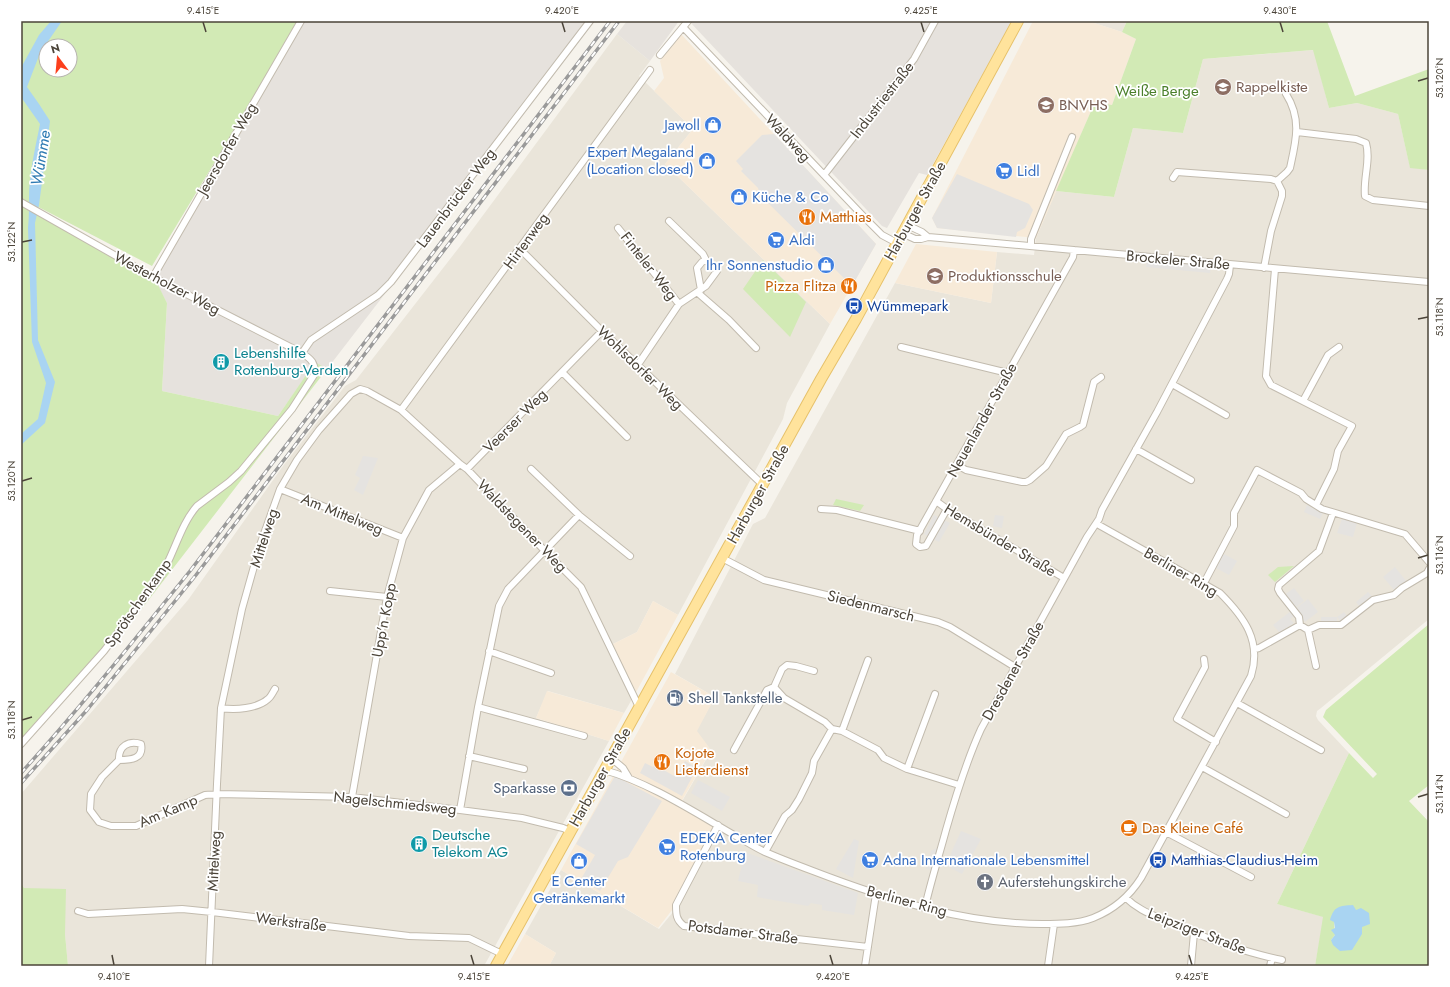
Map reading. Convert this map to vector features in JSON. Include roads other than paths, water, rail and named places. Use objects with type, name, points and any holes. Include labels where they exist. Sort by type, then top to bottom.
[{"type":"main road","name":"Harburger Straße","points":[[496,966],[905,229],[1018,21]]},
{"type":"street","name":"Jeersdorfer Weg","points":[[153,277],[301,21]]},
{"type":"street","name":"Lauenbrücker Weg","points":[[302,353],[311,340],[378,294],[391,282],[590,21]]},
{"type":"street","points":[[660,55],[688,21]]},
{"type":"street","name":"Industriestraße","points":[[824,175],[914,59],[935,21]]},
{"type":"street","name":"Waldweg","points":[[683,27],[882,235],[897,243]]},
{"type":"street","name":"Hirtenweg","points":[[401,410],[650,70]]},
{"type":"street","points":[[1277,181],[1290,168],[1297,132],[1292,103],[1286,94]]},
{"type":"street","points":[[1297,132],[1356,138],[1366,143],[1368,150],[1364,186],[1365,196],[1373,200],[1429,206]]},
{"type":"street","points":[[1031,246],[1032,239],[1072,137]]},
{"type":"street","points":[[1173,178],[1178,172],[1271,179],[1277,181],[1282,191],[1282,196],[1271,231],[1264,268]]},
{"type":"street","name":"Westerholzer Weg","points":[[21,202],[153,277],[302,353],[313,362]]},
{"type":"street","name":"Finteler Weg","points":[[637,366],[679,304],[706,286],[717,271],[706,260],[703,254],[669,221]]},
{"type":"street","name":"Finteler Weg","points":[[618,228],[679,304]]},
{"type":"street","name":"Brockeler Straße","points":[[905,229],[915,239],[928,237],[1429,282]]},
{"type":"street","name":"Brockeler Straße","points":[[905,229],[922,232],[928,237]]},
{"type":"street","name":"Wohlsdorfer Weg","points":[[520,249],[637,366],[763,485]]},
{"type":"street","name":"Neuenlander Straße","points":[[920,531],[1073,257],[1074,250]]},
{"type":"street","name":"Finteler Weg","points":[[699,291],[697,268],[706,260]]},
{"type":"street","name":"Dresdener Straße","points":[[925,907],[959,785],[970,753],[981,729],[1087,537],[1096,524],[1102,510],[1172,384],[1227,279],[1230,265]]},
{"type":"street","points":[[1275,269],[1266,376],[1271,385],[1352,426],[1338,451],[1334,469],[1316,505]]},
{"type":"street","points":[[699,291],[756,348]]},
{"type":"street","name":"Veerser Weg","points":[[467,469],[563,373],[602,331]]},
{"type":"street","points":[[901,347],[1008,373]]},
{"type":"street","points":[[1303,401],[1328,355],[1339,347]]},
{"type":"street","name":"Sprötschenkamp","points":[[21,744],[104,650],[160,577],[168,564],[193,510],[241,471],[292,409],[314,375],[315,370],[313,362]]},
{"type":"street","points":[[563,373],[627,437]]},
{"type":"street","points":[[957,465],[966,470],[1022,482],[1030,480],[1046,466],[1066,434],[1083,424],[1094,382],[1101,378]]},
{"type":"street","points":[[1172,384],[1226,415]]},
{"type":"street","name":"Waldstegener Weg","points":[[355,391],[364,389],[401,410],[467,469],[581,587],[639,707]]},
{"type":"street","name":"Mittelweg","points":[[209,966],[222,708],[242,609],[260,545],[280,489],[297,460],[319,430],[344,401],[355,391]]},
{"type":"street","points":[[1136,449],[1191,480]]},
{"type":"street","name":"Upp'n Kopp","points":[[352,797],[387,597],[403,538],[429,490],[460,464]]},
{"type":"street","points":[[531,468],[578,515],[630,556]]},
{"type":"street","points":[[1204,583],[1234,526],[1234,513],[1256,470],[1302,493],[1306,499],[1322,510],[1405,534],[1429,562]]},
{"type":"street","name":"Am Mittelweg","points":[[280,489],[403,538]]},
{"type":"street","name":"Hemsbünder Straße","points":[[936,502],[1064,578]]},
{"type":"street","points":[[821,509],[836,510],[920,531],[917,535],[916,544],[920,547],[926,546],[947,509]]},
{"type":"street","points":[[1300,625],[1299,617],[1280,593],[1278,589],[1279,585],[1319,551],[1333,513]]},
{"type":"street","points":[[460,810],[468,756],[499,606],[508,589],[578,515]]},
{"type":"street","name":"Berliner Ring","points":[[604,770],[629,778],[718,825],[764,852],[876,894],[964,916],[1004,922],[1054,924],[1070,923],[1092,918],[1111,909],[1126,898],[1141,878],[1237,703],[1252,672],[1255,649],[1251,634],[1239,614],[1220,593],[1096,524]]},
{"type":"street","name":"Siedenmarsch","points":[[722,558],[764,580],[938,622],[950,627],[1015,667]]},
{"type":"street","points":[[1308,630],[1319,625],[1341,625],[1373,600],[1394,594],[1428,573],[1429,569]]},
{"type":"street","points":[[330,591],[387,597]]},
{"type":"street","points":[[1300,625],[1308,630],[1316,666]]},
{"type":"street","points":[[1255,649],[1300,625]]},
{"type":"street","points":[[489,651],[551,673]]},
{"type":"street","points":[[1204,659],[1205,667],[1177,719],[1216,742]]},
{"type":"street","points":[[842,731],[868,660]]},
{"type":"street","points":[[734,750],[767,690],[774,687],[782,669],[787,665],[814,671]]},
{"type":"street","points":[[774,687],[784,698],[825,722],[832,729],[842,731],[878,750],[884,758],[907,770],[959,785]]},
{"type":"street","points":[[222,708],[230,710],[256,706],[268,699],[275,689]]},
{"type":"street","points":[[907,770],[935,694]]},
{"type":"street","points":[[1237,703],[1321,750]]},
{"type":"street","points":[[478,707],[584,736]]},
{"type":"street","points":[[764,852],[785,816],[792,810],[812,773],[814,761],[832,729]]},
{"type":"street","points":[[468,756],[524,769]]},
{"type":"street","name":"Berliner Ring","points":[[611,758],[623,768],[629,778]]},
{"type":"street","name":"Am Kamp","points":[[119,760],[102,777],[92,794],[90,810],[99,822],[111,826],[136,826],[205,795],[217,794]]},
{"type":"street","points":[[1202,767],[1286,814]]},
{"type":"street","name":"Nagelschmiedsweg","points":[[217,794],[352,797],[522,818],[570,831]]},
{"type":"street","name":"Potsdamer Straße","points":[[718,825],[676,905],[676,917],[679,923],[684,926],[868,947]]},
{"type":"street","points":[[1166,832],[1251,877]]},
{"type":"street","points":[[865,966],[876,894]]},
{"type":"street","name":"Leipziger Straße","points":[[1126,898],[1136,907],[1194,933],[1252,953],[1282,960]]},
{"type":"street","name":"Werkstraße","points":[[78,911],[88,914],[182,909],[409,936],[469,938],[502,954]]},
{"type":"street","points":[[1048,966],[1054,924]]},
{"type":"street","points":[[1191,966],[1194,933]]},
{"type":"street","points":[[1270,966],[1272,958]]},
{"type":"water","name":"Wümme","points":[[51,21],[62,21],[50,38],[38,38],[38,58],[27,87],[50,121],[39,205],[35,223],[38,340],[55,382],[45,423],[21,445],[21,434],[38,419],[46,383],[32,342],[28,228],[30,180],[40,124],[21,97],[22,66],[39,35]]},
{"type":"water","points":[[1353,905],[1356,910],[1361,908],[1369,913],[1370,924],[1362,927],[1362,934],[1352,950],[1340,951],[1333,945],[1331,940],[1335,935],[1331,930],[1335,928],[1334,922],[1330,920],[1335,909]]},
{"type":"railway","points":[[21,773],[128,648],[190,571],[610,21]]},
{"type":"railway","points":[[21,783],[87,710],[196,575],[619,21]]},
{"type":"place","name":"Rappelkiste","points":[[1223,87]]},
{"type":"place","name":"BNVHS","points":[[1046,105]]},
{"type":"place","name":"Jawoll","points":[[713,125]]},
{"type":"place","name":"Expert Megaland (Location closed)","points":[[707,161]]},
{"type":"place","name":"Lidl","points":[[1004,171]]},
{"type":"place","name":"Küche & Co","points":[[739,197]]},
{"type":"place","name":"Matthias","points":[[807,217]]},
{"type":"place","name":"Aldi","points":[[776,240]]},
{"type":"place","name":"Ihr Sonnenstudio","points":[[826,265]]},
{"type":"place","name":"Produktionsschule","points":[[935,276]]},
{"type":"place","name":"Pizza Flitza","points":[[849,286]]},
{"type":"place","name":"Wümmepark","points":[[854,306]]},
{"type":"place","name":"Lebenshilfe Rotenburg-Verden","points":[[221,362]]},
{"type":"place","name":"Shell Tankstelle","points":[[675,698]]},
{"type":"place","name":"Kojote Lieferdienst","points":[[662,762]]},
{"type":"place","name":"Sparkasse","points":[[569,788]]},
{"type":"place","name":"Das Kleine Café","points":[[1129,828]]},
{"type":"place","name":"Deutsche Telekom AG","points":[[419,844]]},
{"type":"place","name":"EDEKA Center Rotenburg","points":[[667,847]]},
{"type":"place","name":"Adna Internationale Lebensmittel","points":[[870,860]]},
{"type":"place","name":"Matthias-Claudius-Heim","points":[[1158,860]]},
{"type":"place","name":"E Center Getränkemarkt","points":[[579,861]]},
{"type":"place","name":"Auferstehungskirche","points":[[985,882]]},
{"type":"park label","name":"Weiße Berge","points":[[1157,91]]}]
